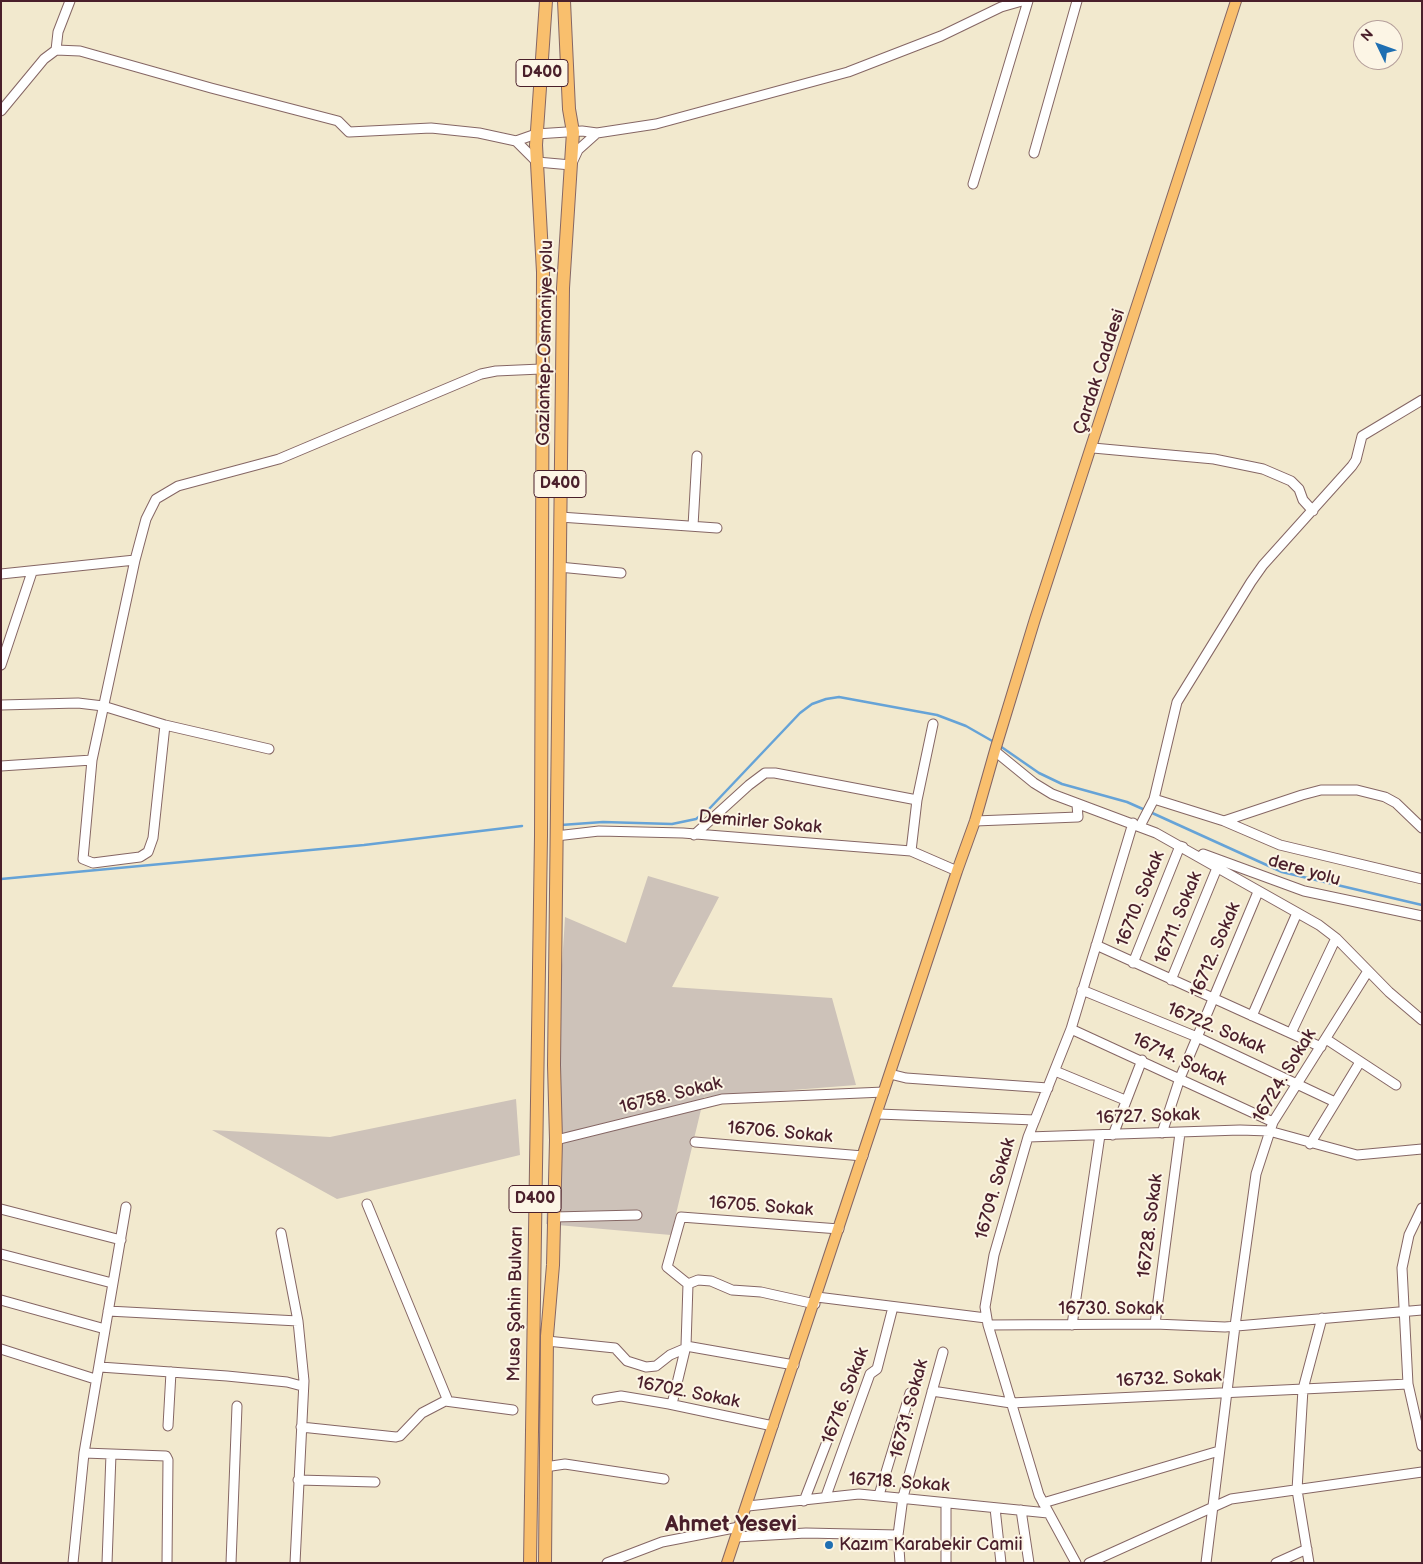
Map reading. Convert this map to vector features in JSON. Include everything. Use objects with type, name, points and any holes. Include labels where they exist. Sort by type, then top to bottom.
[{"type":"highway","name":"Gaziantep-Osmaniye yolu","points":[[541,836],[541,369],[543,272],[536,134],[546,1]]},
{"type":"highway","name":"Gaziantep-Osmaniye yolu","points":[[556,836],[563,288],[573,132],[569,109],[564,1]]},
{"type":"highway","name":"Musa Şahin Bulvarı","points":[[530,1563],[541,836]]},
{"type":"highway","name":"Musa Şahin Bulvarı","points":[[545,1563],[547,1341],[556,1140],[554,1065],[556,836]]},
{"type":"main road","name":"Çardak Caddesi","points":[[727,1563],[748,1506],[957,872],[976,821],[996,749],[1069,514],[1093,448],[1236,1]]},
{"type":"street","points":[[56,50],[58,32],[70,1]]},
{"type":"street","points":[[1,111],[44,59],[56,50],[80,51],[210,88],[338,120],[349,132],[431,128],[479,133],[516,141],[536,134],[596,133],[665,122],[848,72],[941,36],[1001,7],[1022,1]]},
{"type":"street","points":[[973,184],[1028,1]]},
{"type":"street","points":[[1034,153],[1077,1]]},
{"type":"street","points":[[516,141],[537,162],[571,165],[578,150],[596,133]]},
{"type":"street","points":[[165,724],[153,838],[148,852],[140,857],[93,862],[83,859],[92,760],[135,560],[146,520],[156,499],[178,486],[279,459],[481,374],[496,370],[541,369]]},
{"type":"street","name":"16709. Sokak","points":[[1076,1563],[1043,1503],[987,1321],[986,1295],[994,1255],[1028,1137],[1071,1029],[1096,945],[1136,824],[1145,816],[1152,802],[1178,702],[1255,576],[1352,466],[1356,460],[1362,436],[1422,400]]},
{"type":"street","points":[[1093,448],[1214,459],[1263,469],[1291,481],[1313,511]]},
{"type":"street","points":[[693,526],[698,456]]},
{"type":"street","points":[[560,517],[717,528]]},
{"type":"street","points":[[1,574],[135,560]]},
{"type":"street","points":[[559,567],[620,573]]},
{"type":"street","points":[[1,665],[32,572]]},
{"type":"street","points":[[1,705],[78,703],[103,706],[165,724],[268,749]]},
{"type":"street","points":[[911,851],[917,800],[933,724]]},
{"type":"street","points":[[996,749],[1034,783],[1077,805],[1136,824],[1180,846],[1297,913],[1336,938],[1389,992],[1422,1020]]},
{"type":"street","points":[[1,766],[92,760]]},
{"type":"street","points":[[694,835],[749,785],[765,774],[775,772],[917,800]]},
{"type":"street","points":[[1224,821],[1302,795],[1343,789],[1357,790],[1385,797],[1406,811],[1422,828]]},
{"type":"street","points":[[1152,802],[1224,821],[1280,845],[1422,879]]},
{"type":"street","points":[[976,821],[1078,817],[1077,805]]},
{"type":"street","name":"Demirler Sokak","points":[[556,836],[607,831],[694,835],[911,851],[957,872]]},
{"type":"street","name":"dere yolu","points":[[1180,846],[1304,891],[1422,916]]},
{"type":"street","name":"16710. Sokak","points":[[1133,963],[1180,846]]},
{"type":"street","name":"16711. Sokak","points":[[1171,980],[1217,868]]},
{"type":"street","name":"16712. Sokak","points":[[1162,1133],[1180,1078],[1258,892]]},
{"type":"street","points":[[1252,1016],[1297,913]]},
{"type":"street","points":[[1292,1033],[1336,938]]},
{"type":"street","points":[[1096,945],[1252,1016],[1292,1033],[1323,1043],[1360,1062],[1396,1085]]},
{"type":"street","name":"16724. Sokak","points":[[1206,1563],[1252,1191],[1273,1122],[1368,971]]},
{"type":"street","name":"16722. Sokak","points":[[1082,990],[1197,1037],[1297,1082],[1335,1102]]},
{"type":"street","name":"16714. Sokak","points":[[1071,1029],[1142,1060],[1273,1122]]},
{"type":"street","points":[[1113,1135],[1142,1060]]},
{"type":"street","points":[[1310,1144],[1360,1062]]},
{"type":"street","points":[[1055,1071],[1125,1100]]},
{"type":"street","points":[[890,1074],[906,1078],[1048,1088]]},
{"type":"street","name":"16758. Sokak","points":[[556,1140],[722,1099],[884,1092]]},
{"type":"street","points":[[878,1114],[1034,1120]]},
{"type":"street","name":"16727. Sokak","points":[[1028,1137],[1269,1131],[1310,1144],[1357,1155],[1422,1149]]},
{"type":"street","name":"16728. Sokak","points":[[1155,1324],[1180,1133]]},
{"type":"street","points":[[1072,1325],[1100,1135]]},
{"type":"street","name":"16706. Sokak","points":[[695,1142],[863,1156]]},
{"type":"street","points":[[367,1204],[448,1401]]},
{"type":"street","points":[[73,1563],[84,1453],[95,1378],[100,1367],[112,1283],[126,1207]]},
{"type":"street","points":[[1422,1208],[1409,1235],[1402,1268],[1408,1384],[1422,1446]]},
{"type":"street","points":[[1,1209],[121,1240]]},
{"type":"street","points":[[554,1217],[636,1215]]},
{"type":"street","name":"16705. Sokak","points":[[688,1284],[667,1267],[681,1217],[839,1228]]},
{"type":"street","points":[[280,1233],[298,1321],[304,1380],[302,1386],[295,1563]]},
{"type":"street","points":[[1,1254],[112,1283]]},
{"type":"street","name":"16730. Sokak","points":[[688,1284],[698,1280],[711,1281],[732,1290],[893,1307],[987,1321],[1072,1325],[1155,1324],[1210,1327],[1235,1326],[1422,1310]]},
{"type":"street","points":[[672,1404],[685,1347],[688,1284]]},
{"type":"street","points":[[1,1300],[105,1329]]},
{"type":"street","name":"16716. Sokak","points":[[826,1496],[870,1374],[877,1369],[893,1307]]},
{"type":"street","points":[[108,1310],[298,1321]]},
{"type":"street","points":[[1309,1563],[1298,1490],[1303,1389],[1322,1318]]},
{"type":"street","points":[[547,1341],[615,1348],[627,1361],[646,1367],[656,1366],[670,1355],[685,1347],[794,1365]]},
{"type":"street","points":[[1,1349],[95,1378]]},
{"type":"street","name":"16731. Sokak","points":[[900,1563],[898,1535],[903,1498],[942,1352]]},
{"type":"street","points":[[100,1367],[287,1382],[302,1386]]},
{"type":"street","points":[[168,1426],[171,1372]]},
{"type":"street","name":"16732. Sokak","points":[[932,1391],[1011,1403],[1408,1384]]},
{"type":"street","points":[[879,1495],[910,1393]]},
{"type":"street","name":"16702. Sokak","points":[[597,1400],[621,1396],[672,1404],[773,1426]]},
{"type":"street","points":[[301,1427],[390,1437],[402,1434],[430,1407],[448,1401],[513,1410]]},
{"type":"street","points":[[232,1563],[237,1406]]},
{"type":"street","points":[[804,1501],[828,1439]]},
{"type":"street","points":[[1043,1503],[1219,1451]]},
{"type":"street","points":[[84,1453],[163,1455],[168,1460],[167,1563]]},
{"type":"street","points":[[107,1563],[111,1454]]},
{"type":"street","points":[[545,1467],[565,1464],[664,1479]]},
{"type":"street","points":[[1089,1563],[1231,1499],[1422,1472]]},
{"type":"street","points":[[298,1480],[375,1482]]},
{"type":"street","name":"16718. Sokak","points":[[748,1506],[804,1501],[826,1496],[879,1495],[1048,1513]]},
{"type":"street","points":[[946,1503],[946,1563]]},
{"type":"street","points":[[995,1508],[1001,1563]]},
{"type":"street","points":[[1021,1510],[1028,1563]]},
{"type":"street","points":[[607,1563],[662,1542],[738,1532],[898,1535]]},
{"type":"street","points":[[1276,1563],[1307,1549]]},
{"type":"shaded area","points":[[648,876],[719,897],[672,987],[832,998],[856,1085],[704,1097],[671,1235],[546,1224],[565,917],[626,943]]},
{"type":"shaded area","points":[[516,1099],[520,1155],[337,1199],[212,1130],[330,1137]]},
{"type":"waterway","points":[[561,825],[603,822],[672,824],[696,819],[709,809],[800,713],[812,704],[826,699],[839,697],[937,715],[966,726],[994,742]]},
{"type":"waterway","points":[[1000,746],[1039,773],[1062,784],[1127,802],[1145,810]]},
{"type":"waterway","points":[[1150,812],[1282,872],[1422,905]]},
{"type":"waterway","points":[[1,879],[364,845],[522,826]]},
{"type":"place","name":"Kazım Karabekir Camii","points":[[829,1545]]},
{"type":"district","name":"Ahmet Yesevi","points":[[731,1525]]}]
